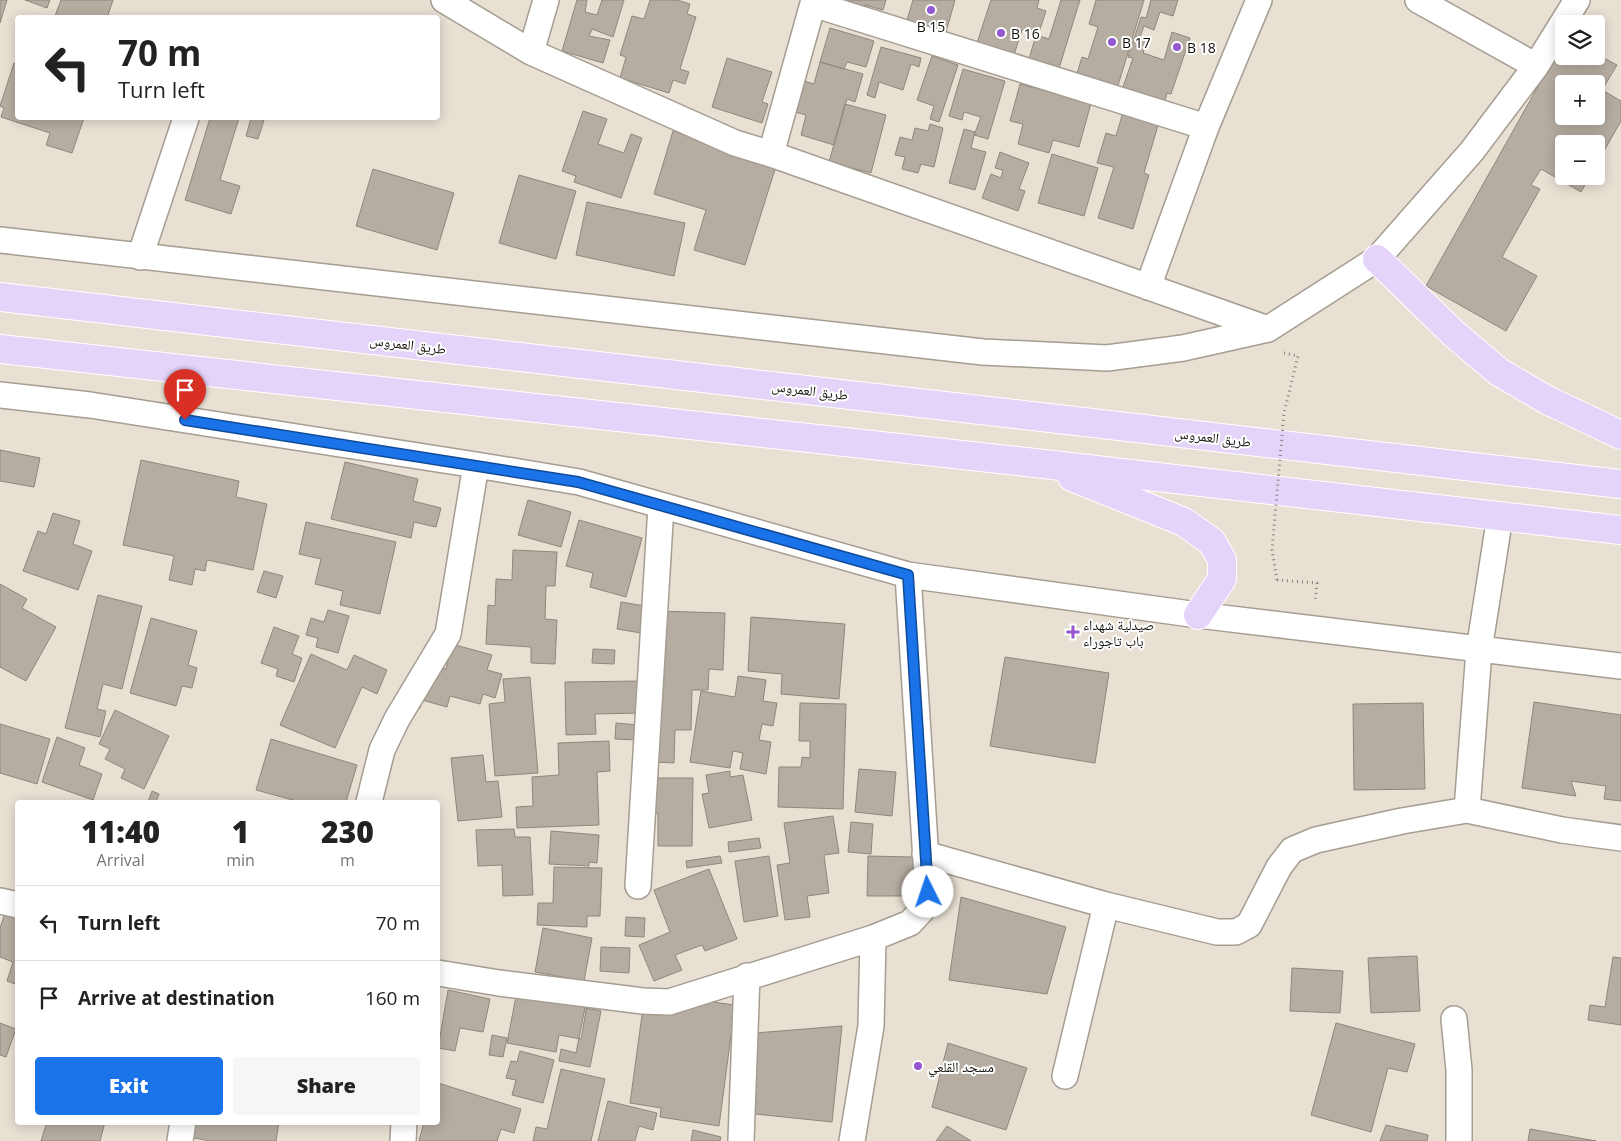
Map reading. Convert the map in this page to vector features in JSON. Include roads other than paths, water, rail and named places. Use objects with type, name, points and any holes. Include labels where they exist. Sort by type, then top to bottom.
[{"type":"main road","points":[[1376,259],[1453,333],[1499,372],[1547,400],[1621,435]]},
{"type":"main road","name":"طريق العمروس","points":[[0,297],[1621,484]]},
{"type":"main road","points":[[0,350],[1035,463],[1500,516],[1613,532]]},
{"type":"main road","points":[[1035,463],[1184,522],[1212,542],[1222,560],[1222,579],[1198,615]]},
{"type":"street","points":[[444,0],[531,52],[735,143],[1268,329]]},
{"type":"street","points":[[531,52],[546,0]]},
{"type":"street","points":[[1148,287],[1206,127],[1259,0]]},
{"type":"street","points":[[1418,0],[1536,66]]},
{"type":"street","points":[[0,240],[983,352],[1107,358],[1183,348],[1268,329],[1376,259],[1472,151],[1536,66],[1577,0]]},
{"type":"street","points":[[771,154],[813,2],[1206,127]]},
{"type":"street","points":[[140,256],[185,120]]},
{"type":"street","points":[[0,395],[90,405],[578,482],[908,575],[1198,615],[1621,666]]},
{"type":"street","points":[[370,800],[382,750],[397,719],[448,634],[476,465]]},
{"type":"street","points":[[638,886],[660,506]]},
{"type":"street","points":[[1467,810],[1479,650],[1500,516]]},
{"type":"street","points":[[440,973],[498,983],[633,1000],[669,1002],[873,938],[910,923],[922,910],[928,892],[908,575]]},
{"type":"street","points":[[926,854],[1106,905],[1217,932],[1236,932],[1249,925],[1279,866],[1292,850],[1316,840],[1402,821],[1467,810],[1562,830],[1621,838]]},
{"type":"street","points":[[0,902],[15,904]]},
{"type":"street","points":[[1065,1076],[1106,905]]},
{"type":"street","points":[[852,1141],[871,1026],[873,938]]},
{"type":"street","points":[[741,1141],[747,976]]},
{"type":"street","points":[[1454,1019],[1459,1070],[1459,1141]]},
{"type":"street","points":[[180,1141],[183,1125]]},
{"type":"street","points":[[403,1141],[404,1125]]},
{"type":"place","name":"B 15","points":[[931,10]]},
{"type":"place","name":"B 16","points":[[1001,33]]},
{"type":"place","name":"B 17","points":[[1112,42]]},
{"type":"place","name":"B 18","points":[[1177,47]]},
{"type":"place","name":"صيدلية شهداء باب تاجوراء","points":[[1073,632]]},
{"type":"place","name":"مسجد القلعي","points":[[918,1066]]}]
